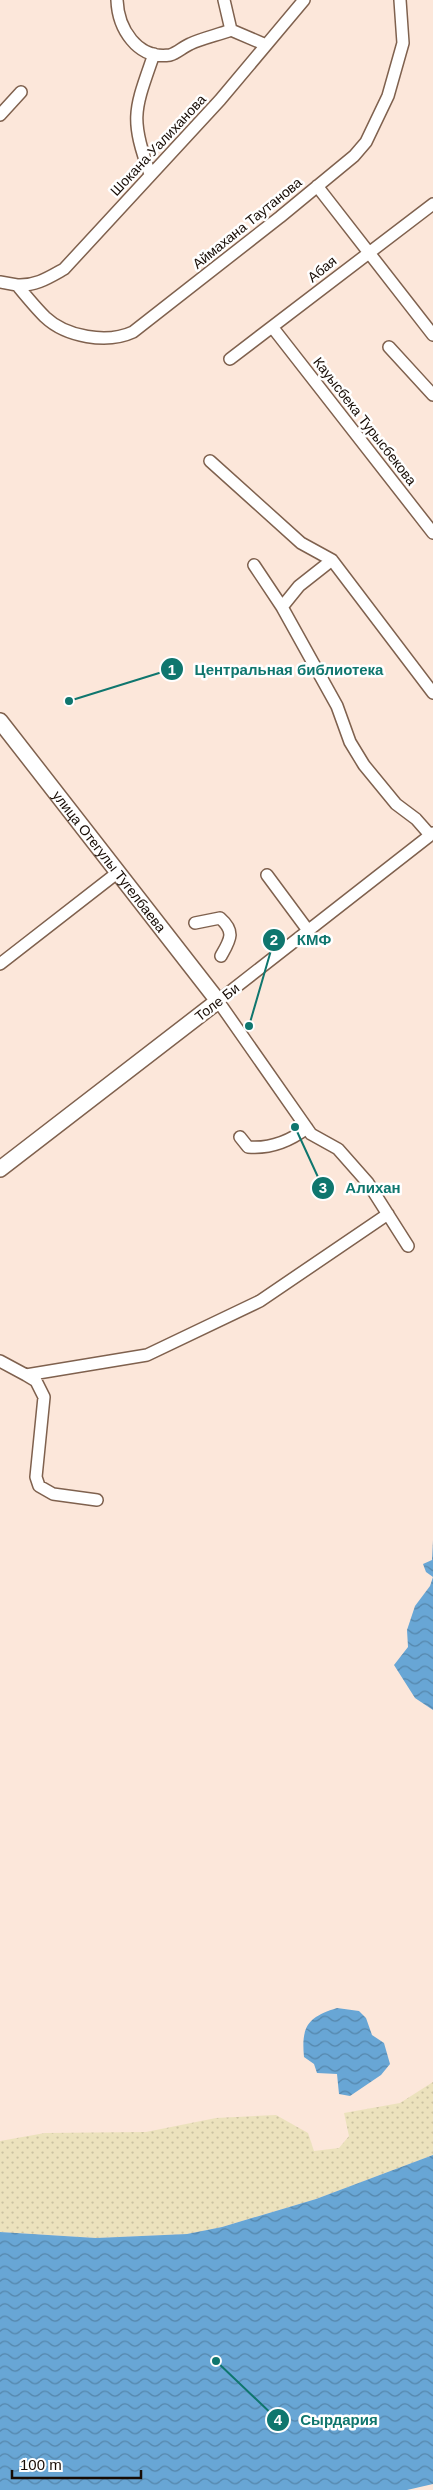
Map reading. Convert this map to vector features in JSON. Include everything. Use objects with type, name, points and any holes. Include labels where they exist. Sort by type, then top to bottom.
[{"type":"main road","name":"улица Отегулы Тугелбаева","points":[[0,721],[218,1001]]},
{"type":"main road","name":"Толе Би","points":[[0,1169],[218,1001]]},
{"type":"street","points":[[118,0],[119,17],[130,41],[154,54],[170,55],[191,43],[231,30],[266,45]]},
{"type":"street","points":[[224,0],[231,30]]},
{"type":"street","name":"Шокана Уалиханова","points":[[0,282],[29,286],[41,282],[64,269],[150,174],[197,126],[304,0]]},
{"type":"street","name":"Аймахана Таутанова","points":[[0,273],[16,284],[46,318],[58,326],[97,338],[122,337],[161,310],[317,186],[354,156],[366,142],[388,96],[403,43],[400,0]]},
{"type":"street","points":[[150,174],[135,128],[136,108],[154,54]]},
{"type":"street","points":[[0,115],[21,92]]},
{"type":"street","points":[[317,186],[433,335]]},
{"type":"street","name":"Абая","points":[[230,359],[433,204]]},
{"type":"street","name":"Кауысбека Турысбекова","points":[[273,328],[433,533]]},
{"type":"street","points":[[389,347],[433,395]]},
{"type":"street","points":[[210,461],[301,543],[332,560],[433,693]]},
{"type":"street","points":[[282,607],[299,586],[332,560]]},
{"type":"street","points":[[254,565],[282,607],[337,706],[350,742],[364,765],[396,804],[416,819],[431,834]]},
{"type":"street","name":"Толе Би","points":[[218,1001],[307,929],[431,834]]},
{"type":"street","points":[[0,964],[117,873]]},
{"type":"street","points":[[267,875],[307,929]]},
{"type":"street","points":[[195,923],[216,918],[223,921],[232,934],[221,956]]},
{"type":"street","points":[[218,1001],[314,1136],[338,1149],[368,1183],[408,1246]]},
{"type":"street","points":[[240,1137],[248,1147],[273,1145],[292,1140],[308,1128]]},
{"type":"street","points":[[26,1375],[147,1355],[161,1349],[260,1301],[388,1214]]},
{"type":"street","points":[[0,1361],[36,1381],[44,1397],[36,1478],[39,1486],[53,1494],[97,1500]]},
{"type":"sand","points":[[433,2082],[433,2155],[316,2199],[222,2227],[187,2234],[96,2238],[0,2232],[0,2141],[45,2133],[146,2132],[216,2118],[276,2115],[308,2133],[314,2151],[339,2148],[349,2136],[344,2113],[400,2103]]},
{"type":"water","points":[[433,1540],[433,1577],[426,1572],[423,1564],[432,1560]]},
{"type":"water","points":[[433,1577],[433,1710],[415,1698],[394,1665],[408,1647],[407,1630],[415,1606],[430,1586]]},
{"type":"water","points":[[337,2008],[359,2011],[366,2018],[372,2035],[384,2043],[390,2064],[381,2075],[350,2096],[339,2094],[337,2074],[317,2073],[314,2064],[304,2057],[303,2046],[305,2030],[308,2024],[319,2015]]},
{"type":"water","points":[[433,2155],[433,2484],[407,2490],[0,2490],[0,2232],[96,2238],[187,2234],[222,2227],[316,2199]]},
{"type":"place","name":"Центральная библиотека","points":[[69,701]]},
{"type":"place","name":"КМФ","points":[[249,1026]]},
{"type":"place","name":"Алихан","points":[[295,1127]]},
{"type":"place","name":"Сырдария","points":[[216,2361]]}]
